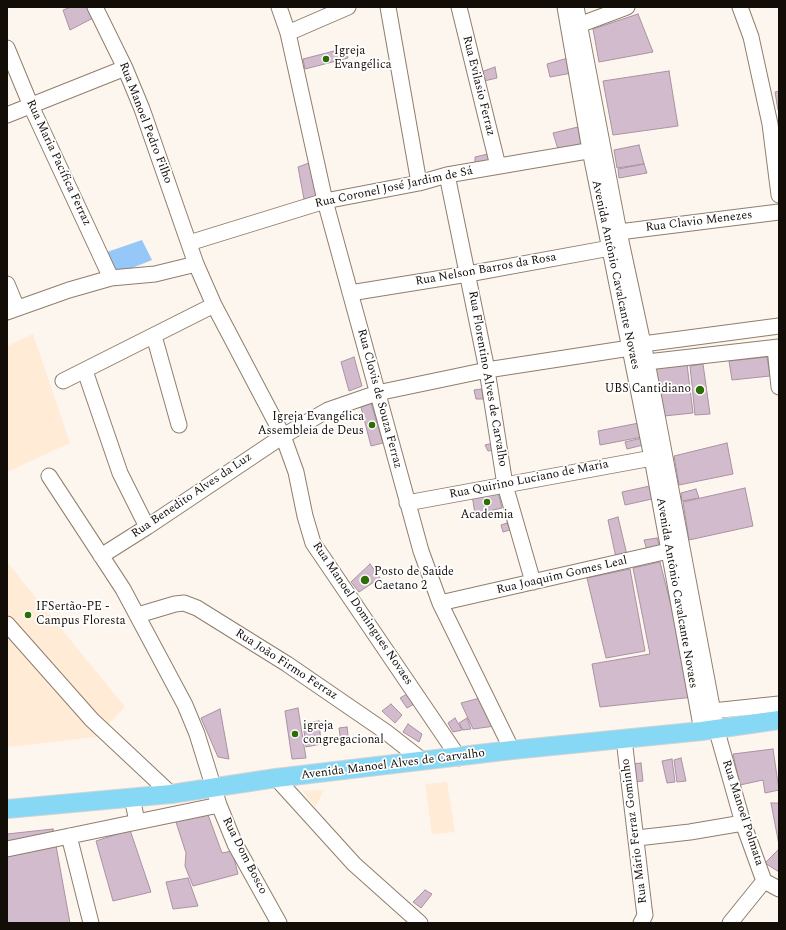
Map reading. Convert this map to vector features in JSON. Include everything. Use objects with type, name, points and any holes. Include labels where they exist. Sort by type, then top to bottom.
[{"type":"main road","name":"Avenida Manoel Alves de Carvalho","points":[[7,809],[171,794],[213,786],[276,778],[459,758],[512,750],[709,730],[779,720]]},
{"type":"street","name":"Rua Manoel Pedro Filho","points":[[96,7],[125,68],[161,161],[189,243]]},
{"type":"street","name":"Rua Clovis de Souza Ferraz","points":[[279,7],[288,33],[325,201],[406,503],[421,551],[440,603],[512,750]]},
{"type":"street","points":[[288,33],[348,7]]},
{"type":"street","points":[[388,7],[419,183]]},
{"type":"street","name":"Rua Evilasio Ferraz","points":[[459,7],[498,166]]},
{"type":"street","name":"Avenida Antônio Cavalcante Novaes","points":[[565,7],[574,26],[596,149],[617,242],[637,346],[652,458],[664,486],[668,551],[709,730]]},
{"type":"street","points":[[576,7],[574,26],[627,7]]},
{"type":"street","points":[[740,7],[751,37],[768,117],[779,195]]},
{"type":"street","name":"Rua Maria Pacífica Ferraz","points":[[7,48],[31,106],[111,278]]},
{"type":"street","points":[[7,115],[125,68]]},
{"type":"street","name":"Rua Coronel José Jardim de Sá","points":[[189,243],[325,201],[419,183],[447,175],[596,149]]},
{"type":"street","name":"Rua Florentino Alves de Carvalho","points":[[447,175],[487,370],[505,485],[533,582]]},
{"type":"street","name":"Rua Clavio Menezes","points":[[617,242],[779,212]]},
{"type":"street","name":"Rua Nelson Barros da Rosa","points":[[350,292],[468,274],[617,242]]},
{"type":"street","name":"Rua Manoel Domingues Novaes","points":[[189,243],[196,264],[214,305],[283,436],[296,472],[305,516],[313,543],[459,758]]},
{"type":"street","points":[[7,284],[12,310],[69,290],[111,278],[155,274],[196,264]]},
{"type":"street","points":[[63,381],[214,305]]},
{"type":"street","name":"Rua Benedito Alves da Luz","points":[[101,556],[283,436],[328,410],[377,393],[487,370],[637,346],[779,326]]},
{"type":"street","points":[[154,336],[179,425]]},
{"type":"street","points":[[637,346],[647,362],[664,486],[683,548],[705,712],[779,704]]},
{"type":"street","points":[[647,362],[777,348],[779,387]]},
{"type":"street","points":[[85,371],[120,473],[147,527]]},
{"type":"street","name":"Rua Quirino Luciano de Maria","points":[[406,503],[652,458]]},
{"type":"street","name":"Rua Dom Bosco","points":[[49,476],[138,615],[185,705],[197,734],[219,805],[249,871],[279,923]]},
{"type":"street","name":"Rua Joaquim Gomes Leal","points":[[440,603],[683,548]]},
{"type":"street","name":"Rua João Firmo Ferraz","points":[[138,615],[175,604],[184,603],[197,608],[287,664],[386,732],[423,761]]},
{"type":"street","points":[[7,624],[92,720],[171,794]]},
{"type":"street","name":"Rua Manoel Polmata","points":[[709,730],[764,881],[779,889]]},
{"type":"street","name":"Rua Mário Ferraz Gominho","points":[[624,739],[637,838],[645,916],[641,923]]},
{"type":"street","points":[[276,778],[354,864],[420,923]]},
{"type":"street","points":[[132,797],[137,822]]},
{"type":"street","points":[[7,849],[219,805]]},
{"type":"street","points":[[637,838],[690,832],[743,823]]},
{"type":"street","points":[[69,836],[91,923]]},
{"type":"street","points":[[730,923],[764,881]]},
{"type":"shaded area","points":[[33,334],[70,443],[7,472],[7,346]]},
{"type":"shaded area","name":"IFSertão-PE - Campus Floresta","points":[[7,562],[125,707],[96,737],[7,747]]},
{"type":"shaded area","points":[[447,782],[455,832],[432,834],[425,784]]},
{"type":"shaded area","points":[[324,790],[315,807],[303,791]]},
{"type":"water","points":[[142,240],[152,260],[117,274],[107,252]]},
{"type":"building","points":[[71,7],[89,7],[93,18],[70,30],[63,10]]},
{"type":"building","points":[[638,14],[653,52],[599,62],[593,29]]},
{"type":"building","name":"Igreja Evangélica","points":[[346,48],[348,58],[305,69],[303,59]]},
{"type":"building","points":[[568,58],[572,73],[550,77],[547,64]]},
{"type":"building","points":[[495,67],[497,78],[484,81],[481,72]]},
{"type":"building","points":[[669,71],[678,126],[613,135],[603,81]]},
{"type":"building","points":[[779,91],[779,110],[778,110],[775,92]]},
{"type":"building","points":[[578,127],[581,144],[558,149],[553,133]]},
{"type":"building","points":[[639,145],[644,164],[617,168],[614,150]]},
{"type":"building","points":[[488,154],[489,162],[475,164],[475,157]]},
{"type":"building","points":[[309,163],[317,197],[304,199],[298,167]]},
{"type":"building","points":[[644,164],[647,173],[619,178],[618,169]]},
{"type":"building","points":[[354,357],[362,386],[349,391],[341,362]]},
{"type":"building","points":[[767,357],[770,376],[732,380],[729,361]]},
{"type":"building","points":[[687,364],[693,413],[664,416],[655,368]]},
{"type":"building","name":"UBS Cantidiano","points":[[703,364],[710,414],[695,415],[690,366]]},
{"type":"building","points":[[482,389],[483,399],[476,399],[474,390]]},
{"type":"building","name":"Igreja Evangélica Assembleia de Deus","points":[[371,403],[383,443],[371,446],[361,407]]},
{"type":"building","points":[[639,423],[642,437],[600,445],[598,431]]},
{"type":"building","points":[[642,438],[643,445],[627,449],[625,442]]},
{"type":"building","points":[[493,443],[494,450],[488,451],[485,445]]},
{"type":"building","points":[[727,443],[733,474],[679,485],[674,456]]},
{"type":"building","points":[[650,486],[652,499],[625,505],[622,492]]},
{"type":"building","points":[[745,488],[753,526],[689,540],[683,502]]},
{"type":"building","points":[[696,489],[699,498],[682,501],[681,493]]},
{"type":"building","name":"Academia","points":[[498,492],[502,508],[475,514],[472,495]]},
{"type":"building","points":[[618,517],[627,555],[616,558],[608,520]]},
{"type":"building","points":[[507,523],[510,530],[503,532],[501,525]]},
{"type":"building","points":[[657,538],[660,547],[647,550],[644,540]]},
{"type":"building","points":[[660,562],[694,697],[600,707],[592,664],[650,654],[633,568]]},
{"type":"building","name":"Posto de Saúde Caetano 2","points":[[370,564],[380,578],[359,592],[351,582]]},
{"type":"building","points":[[630,569],[645,651],[606,658],[587,578]]},
{"type":"building","points":[[407,694],[414,704],[407,708],[400,698]]},
{"type":"building","points":[[480,698],[495,726],[473,729],[461,703]]},
{"type":"building","points":[[391,704],[402,715],[395,723],[382,711]]},
{"type":"building","name":"igreja congregacional","points":[[298,708],[306,758],[292,759],[285,711]]},
{"type":"building","points":[[220,709],[229,759],[218,757],[201,718]]},
{"type":"building","points":[[455,718],[462,730],[453,732],[448,723]]},
{"type":"building","points":[[467,718],[471,729],[463,730],[459,723]]},
{"type":"building","points":[[319,721],[321,744],[306,747],[303,723]]},
{"type":"building","points":[[408,724],[422,734],[419,742],[403,732]]},
{"type":"building","points":[[347,727],[349,742],[341,743],[339,728]]},
{"type":"building","points":[[773,749],[779,790],[765,793],[763,780],[740,785],[733,754]]},
{"type":"building","points":[[681,758],[686,781],[677,782],[674,760]]},
{"type":"building","points":[[672,759],[675,782],[667,783],[662,761]]},
{"type":"building","points":[[641,763],[643,781],[635,782],[632,764]]},
{"type":"building","points":[[771,803],[779,803],[779,845]]},
{"type":"building","points":[[207,812],[222,853],[232,851],[238,874],[193,886],[185,866],[186,853],[175,819]]},
{"type":"building","points":[[53,829],[70,923],[7,923],[7,834]]},
{"type":"building","points":[[130,830],[151,892],[113,901],[96,841]]},
{"type":"building","points":[[779,849],[779,872],[765,863]]},
{"type":"building","points":[[188,878],[198,906],[173,909],[166,882]]},
{"type":"building","points":[[425,890],[432,894],[421,908],[413,902]]},
{"type":"place","name":"Igreja Evangélica","points":[[326,59]]},
{"type":"place","name":"UBS Cantidiano","points":[[700,390]]},
{"type":"place","name":"Igreja Evangélica Assembleia de Deus","points":[[372,425]]},
{"type":"place","name":"Academia","points":[[487,502]]},
{"type":"place","name":"Posto de Saúde Caetano 2","points":[[365,580]]},
{"type":"place","name":"IFSertão-PE - Campus Floresta","points":[[28,615]]},
{"type":"place","name":"igreja congregacional","points":[[295,734]]}]
